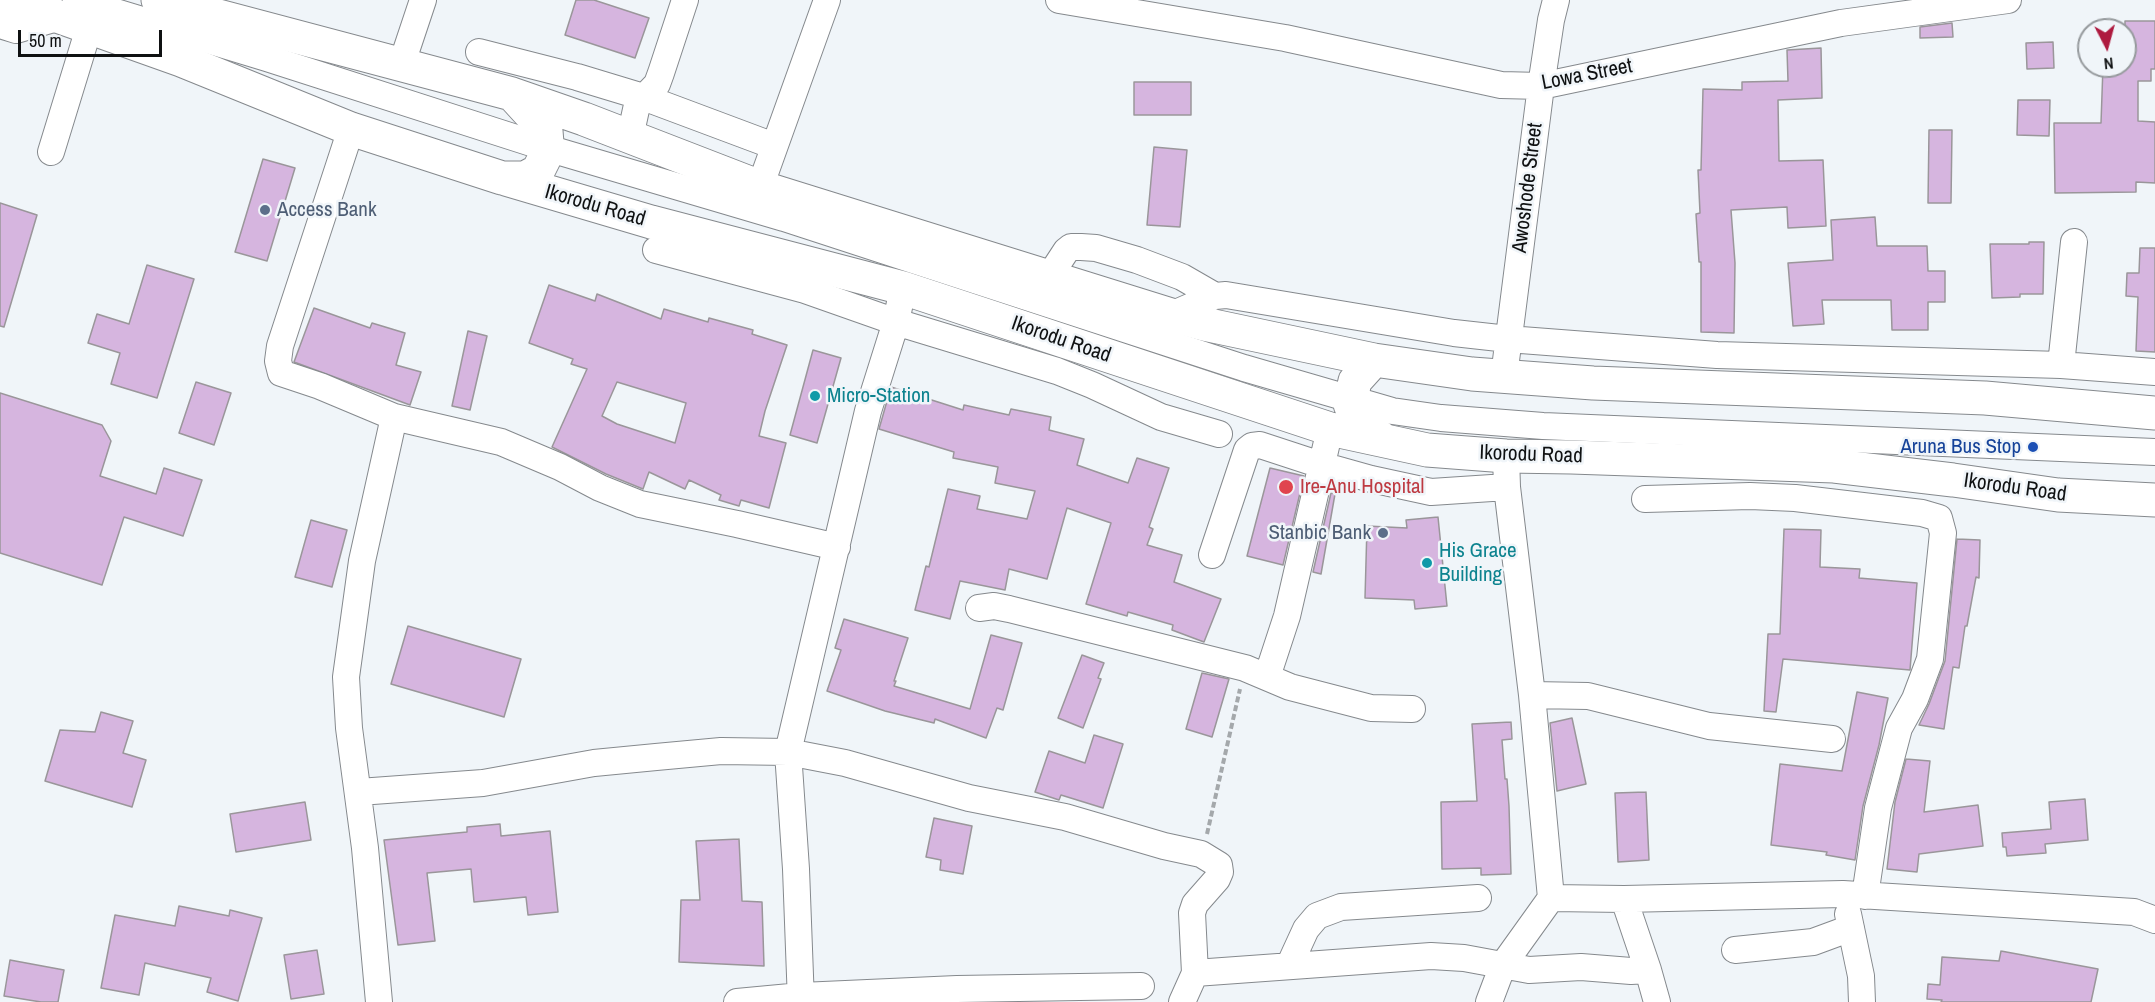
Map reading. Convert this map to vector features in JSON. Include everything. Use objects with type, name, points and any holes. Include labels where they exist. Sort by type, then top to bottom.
[{"type":"highway","name":"Ikorodu Road","points":[[3,0],[75,15],[351,129],[502,178],[651,222],[903,288],[1329,429],[1427,450],[1506,472],[1571,457],[1834,466],[2058,495],[2155,500]]},
{"type":"highway","points":[[158,0],[512,94],[760,187],[1171,315],[1374,360],[1472,374],[1593,383],[1985,398],[2155,412]]},
{"type":"highway","points":[[502,178],[525,178],[538,171],[547,148],[546,131],[512,94]]},
{"type":"highway","points":[[1374,360],[1355,381],[1350,404],[1354,414],[1371,431],[1386,441]]},
{"type":"street","points":[[402,63],[423,0]]},
{"type":"street","points":[[630,137],[637,105],[657,84],[685,0]]},
{"type":"street","points":[[760,187],[827,0]]},
{"type":"street","name":"Lowa Street","points":[[1059,0],[1285,38],[1501,85],[1541,86],[1841,23],[2008,0]]},
{"type":"street","name":"Awoshode Street","points":[[1504,376],[1541,86],[1556,0]]},
{"type":"street","points":[[0,25],[16,30],[75,15],[267,58],[547,148],[784,219],[1136,334],[1392,411],[1441,418],[1543,426],[2155,452]]},
{"type":"street","points":[[51,152],[75,15]]},
{"type":"street","points":[[479,52],[577,77],[643,97],[774,146]]},
{"type":"street","points":[[351,129],[280,346],[278,361],[281,373],[320,386],[394,417],[501,442],[640,504],[837,547]]},
{"type":"street","points":[[2061,365],[2074,242]]},
{"type":"street","points":[[1049,277],[1071,247],[1096,248],[1173,273],[1196,283],[1215,296]]},
{"type":"street","points":[[656,250],[805,290],[896,322],[1057,371],[1161,417],[1219,435]]},
{"type":"street","points":[[801,999],[796,869],[788,752],[868,411],[896,322],[903,288]]},
{"type":"street","points":[[1171,315],[1215,296],[1226,295],[1454,333],[1508,339],[1717,355],[2061,365],[2155,372]]},
{"type":"street","points":[[379,1002],[359,792],[349,728],[346,677],[362,561],[394,417]]},
{"type":"street","points":[[1256,672],[1287,616],[1329,429]]},
{"type":"street","points":[[1212,555],[1246,450],[1252,446],[1260,445],[1371,479],[1431,492],[1506,472],[1532,695],[1551,898],[1503,965],[1489,1002]]},
{"type":"street","points":[[1645,499],[1750,496],[1795,498],[1922,513],[1939,518],[1943,533],[1930,659],[1915,699],[1899,728],[1854,895],[1851,928],[1861,976],[1862,1002]]},
{"type":"street","points":[[979,608],[994,606],[1010,609],[1256,672],[1290,687],[1371,708],[1412,710]]},
{"type":"street","points":[[1532,695],[1588,696],[1708,726],[1832,739]]},
{"type":"street","points":[[359,792],[483,783],[594,763],[656,757],[721,751],[788,752],[845,763],[969,798],[1065,817],[1164,846],[1201,854],[1219,865],[1220,872],[1211,887],[1195,904],[1192,913],[1195,974],[1182,1002]]},
{"type":"street","points":[[1551,898],[1854,895],[2134,912],[2155,920]]},
{"type":"street","points":[[1289,966],[1306,929],[1317,916],[1341,907],[1478,898]]},
{"type":"street","points":[[1624,899],[1657,1002]]},
{"type":"street","points":[[1735,950],[1813,942],[1851,928]]},
{"type":"street","points":[[1195,974],[1431,956],[1464,958],[1529,970],[1581,967],[1648,970]]},
{"type":"street","points":[[737,1002],[957,989],[1141,986]]},
{"type":"path","points":[[1201,854],[1213,812],[1221,771],[1256,672]]},
{"type":"building","points":[[576,0],[594,0],[649,18],[635,58],[565,35]]},
{"type":"building","points":[[2137,21],[2155,21],[2155,69],[2151,69],[2151,81],[2138,81],[2138,121],[2155,122],[2155,183],[2136,182],[2136,192],[2055,193],[2054,123],[2101,123],[2103,78],[2137,78]]},
{"type":"building","points":[[1952,23],[1953,37],[1920,38],[1920,27]]},
{"type":"building","points":[[2053,42],[2054,68],[2027,69],[2026,43]]},
{"type":"building","points":[[1821,48],[1822,98],[1778,100],[1779,161],[1823,160],[1826,226],[1788,228],[1787,207],[1731,210],[1735,263],[1734,333],[1701,332],[1701,262],[1699,262],[1696,214],[1700,213],[1698,170],[1701,170],[1703,89],[1742,90],[1742,82],[1788,81],[1787,50]]},
{"type":"building","points":[[1134,82],[1191,82],[1191,115],[1134,115]]},
{"type":"building","points":[[2018,100],[2050,100],[2049,136],[2017,135]]},
{"type":"building","points":[[1929,130],[1952,130],[1951,203],[1928,203]]},
{"type":"building","points":[[1154,147],[1187,150],[1180,227],[1147,225]]},
{"type":"building","name":"Access Bank","points":[[263,159],[295,168],[267,261],[235,252]]},
{"type":"building","points":[[0,203],[37,215],[4,327],[0,326]]},
{"type":"building","points":[[1875,217],[1877,246],[1927,246],[1928,271],[1945,271],[1945,302],[1928,302],[1928,330],[1892,330],[1891,300],[1822,300],[1824,324],[1793,326],[1788,263],[1833,260],[1831,220]]},
{"type":"building","points":[[2029,242],[2044,242],[2043,294],[1992,298],[1990,244],[2029,244]]},
{"type":"building","points":[[2140,248],[2155,248],[2155,352],[2136,351],[2138,297],[2126,296],[2127,273],[2139,273]]},
{"type":"building","points":[[147,265],[194,279],[157,398],[111,384],[120,353],[88,343],[97,314],[129,324]]},
{"type":"building","points":[[549,285],[595,301],[597,294],[661,319],[664,309],[708,322],[709,318],[753,330],[752,334],[787,345],[759,436],[786,443],[769,508],[741,500],[739,506],[719,500],[721,495],[689,480],[685,489],[649,472],[643,489],[606,474],[552,447],[587,369],[571,364],[573,359],[529,343]],"holes":[[[617,382],[686,403],[675,443],[617,424],[602,416]]]},
{"type":"building","points":[[314,308],[370,328],[372,323],[405,333],[396,365],[421,372],[410,405],[294,362]]},
{"type":"building","points":[[468,331],[487,336],[470,410],[452,406]]},
{"type":"building","name":"Micro-Station","points":[[813,350],[841,358],[817,443],[790,435]]},
{"type":"building","points":[[196,382],[231,393],[214,445],[179,433]]},
{"type":"building","points":[[891,387],[963,410],[964,405],[1009,415],[1011,409],[1051,417],[1049,430],[1084,439],[1077,465],[1128,483],[1137,458],[1169,468],[1149,527],[1153,529],[1147,545],[1182,555],[1174,582],[1221,599],[1204,642],[1172,630],[1173,625],[1128,612],[1127,616],[1086,604],[1111,523],[1067,508],[1047,579],[1009,569],[1005,590],[960,581],[950,619],[915,610],[926,566],[929,567],[948,489],[980,496],[977,509],[1027,519],[1035,491],[995,483],[998,467],[953,458],[954,452],[879,429]]},
{"type":"building","points":[[0,393],[102,425],[111,441],[100,476],[156,494],[164,468],[202,480],[183,536],[124,517],[102,585],[0,553]]},
{"type":"building","points":[[1270,468],[1304,476],[1283,565],[1247,556]]},
{"type":"building","points":[[1331,493],[1335,494],[1321,574],[1313,572]]},
{"type":"building","points":[[1438,517],[1447,606],[1415,609],[1414,600],[1365,598],[1367,526],[1407,528],[1406,520]]},
{"type":"building","points":[[311,520],[347,530],[332,587],[295,577]]},
{"type":"building","points":[[1784,529],[1821,530],[1820,567],[1860,569],[1859,578],[1917,583],[1910,670],[1783,659],[1776,712],[1764,711],[1768,634],[1780,634]]},
{"type":"building","points":[[1957,539],[1980,540],[1979,578],[1976,577],[1967,626],[1965,626],[1959,668],[1953,667],[1944,729],[1919,725],[1945,661]]},
{"type":"building","points":[[844,619],[908,638],[894,686],[970,709],[991,635],[1022,643],[1003,710],[997,708],[986,738],[935,719],[934,723],[885,711],[827,691],[841,650],[835,648]]},
{"type":"building","points":[[408,626],[521,659],[504,717],[391,684]]},
{"type":"building","points":[[1082,655],[1104,663],[1098,678],[1101,679],[1083,728],[1058,718]]},
{"type":"building","points":[[1202,673],[1229,679],[1212,737],[1186,729]]},
{"type":"building","points":[[1857,692],[1888,698],[1879,745],[1863,806],[1855,860],[1826,855],[1827,852],[1771,845],[1780,764],[1842,771]]},
{"type":"building","points":[[101,712],[133,721],[123,753],[146,760],[132,807],[45,781],[60,730],[95,732]]},
{"type":"building","points":[[1572,718],[1586,784],[1557,791],[1550,723]]},
{"type":"building","points":[[1511,722],[1512,739],[1502,740],[1509,806],[1511,874],[1481,875],[1481,868],[1442,869],[1441,802],[1477,801],[1472,724]]},
{"type":"building","points":[[1094,735],[1123,744],[1103,808],[1061,795],[1059,800],[1035,792],[1049,751],[1085,763]]},
{"type":"building","points":[[1906,759],[1930,761],[1924,812],[1978,805],[1983,846],[1919,854],[1917,872],[1887,869],[1895,802]]},
{"type":"building","points":[[1646,792],[1649,860],[1618,862],[1615,793]]},
{"type":"building","points":[[2085,799],[2088,840],[2045,844],[2046,853],[2007,856],[2006,847],[2003,847],[2002,833],[2051,829],[2049,802]]},
{"type":"building","points":[[305,802],[311,840],[236,852],[230,814]]},
{"type":"building","points":[[934,818],[972,826],[963,874],[940,870],[941,860],[926,857]]},
{"type":"building","points":[[500,824],[501,836],[550,831],[558,912],[528,915],[526,897],[474,902],[471,869],[427,873],[435,941],[398,945],[384,840],[467,832],[467,827]]},
{"type":"building","points":[[739,839],[742,901],[762,902],[764,966],[679,962],[681,900],[700,900],[696,841]]},
{"type":"building","points":[[179,906],[229,916],[230,910],[262,918],[238,1001],[207,992],[211,978],[145,963],[139,995],[101,988],[115,915],[175,926]]},
{"type":"building","points":[[317,950],[324,994],[291,999],[284,955]]},
{"type":"building","points":[[2001,951],[2098,969],[2091,1002],[1941,1002],[1942,1000],[1927,999],[1928,984],[1940,985],[1942,957],[1999,961]]},
{"type":"building","points":[[10,960],[64,970],[58,1002],[41,1002],[4,996]]},
{"type":"place","name":"Access Bank","points":[[265,210]]},
{"type":"place","name":"Micro-Station","points":[[815,396]]},
{"type":"place","name":"Aruna Bus Stop","points":[[2033,447]]},
{"type":"place","name":"Ire-Anu Hospital","points":[[1286,487]]},
{"type":"place","name":"Stanbic Bank","points":[[1383,533]]},
{"type":"place","name":"His Grace Building","points":[[1427,563]]}]
